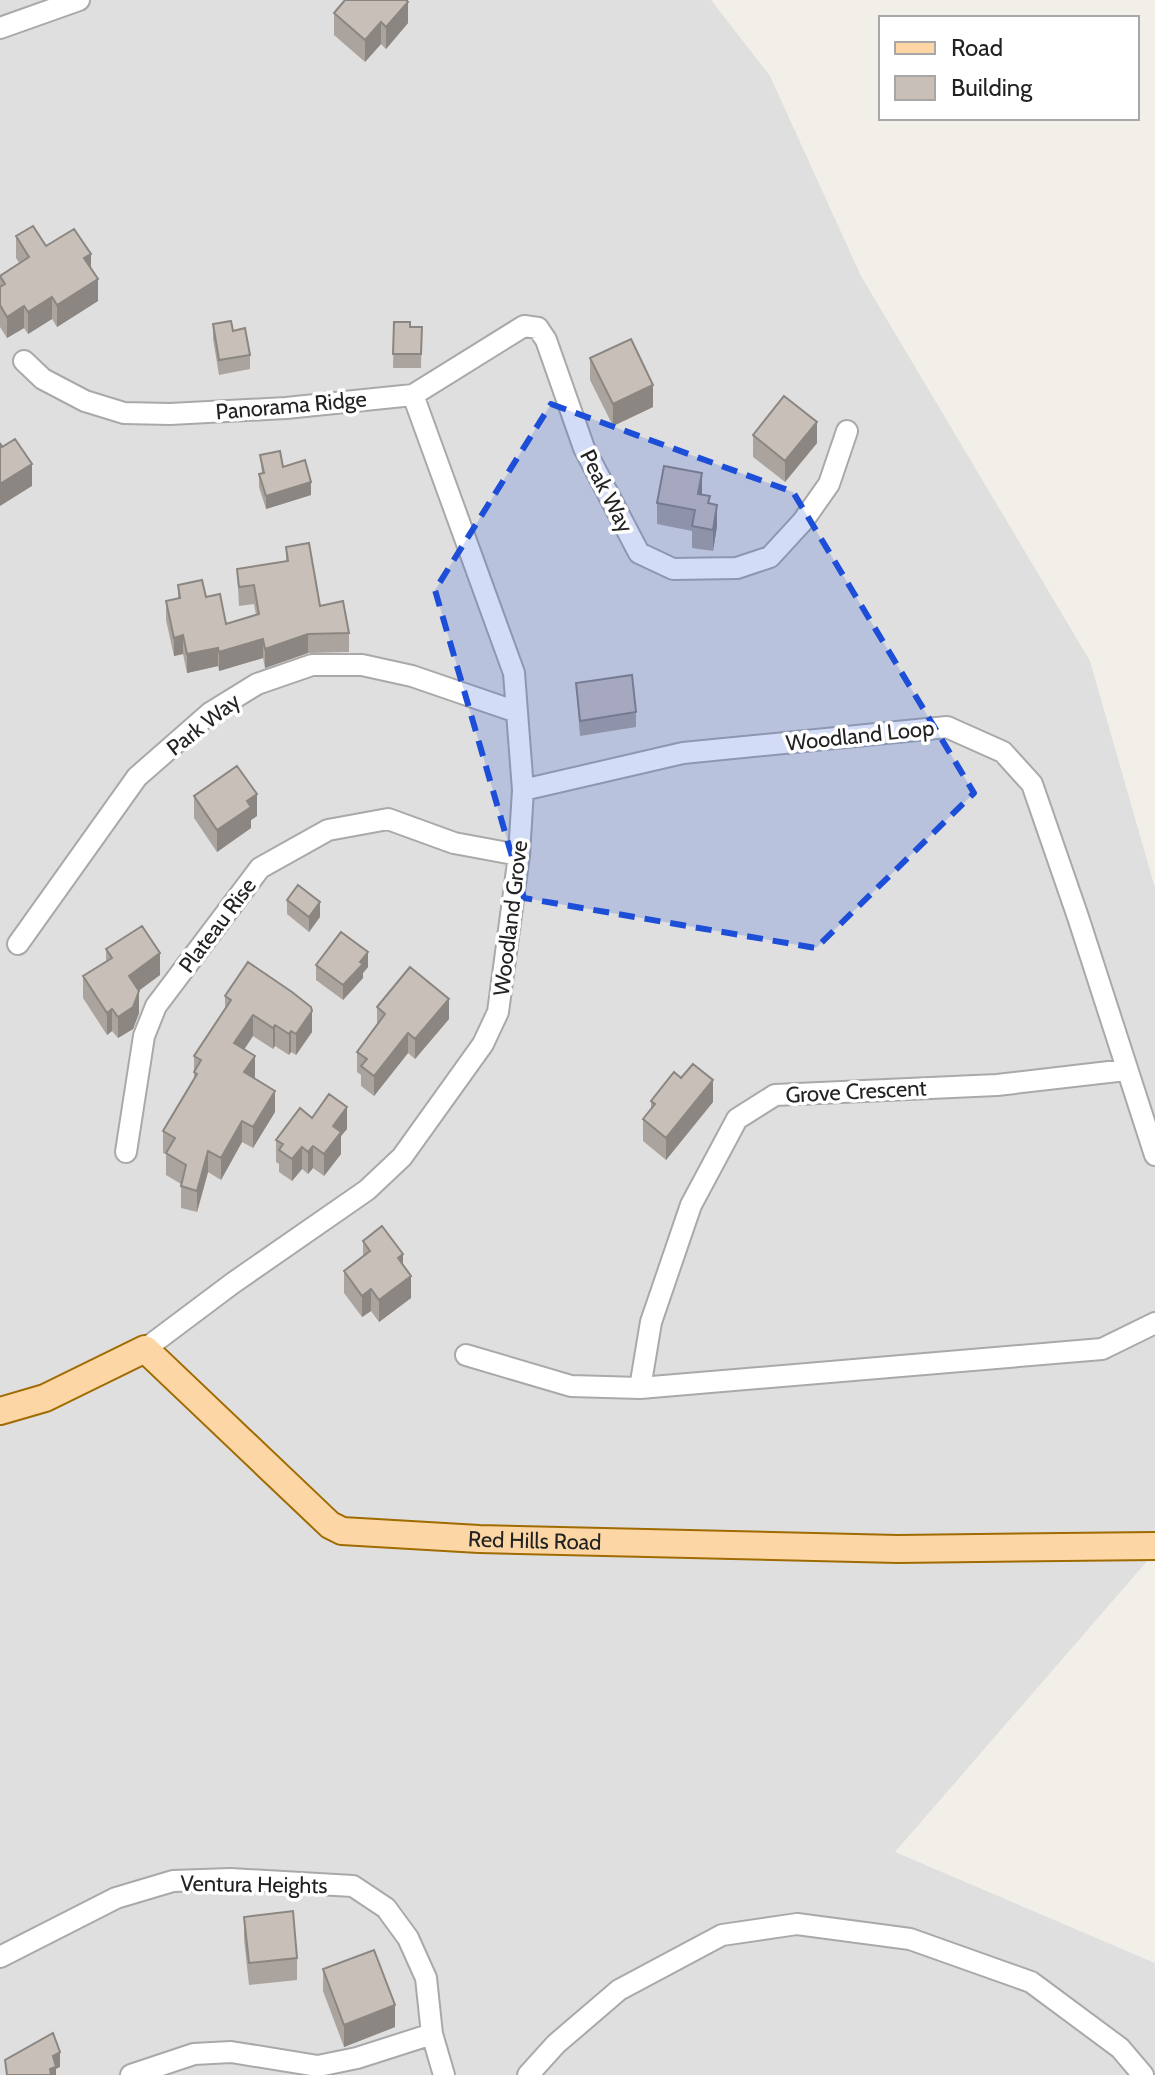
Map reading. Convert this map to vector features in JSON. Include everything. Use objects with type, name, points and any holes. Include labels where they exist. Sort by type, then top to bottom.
[{"type":"main road","points":[[0,1411],[45,1398],[145,1349]]},
{"type":"main road","name":"Red Hills Road","points":[[145,1349],[330,1525],[342,1531],[479,1539],[898,1549],[1155,1546]]},
{"type":"street","points":[[0,28],[79,0]]},
{"type":"street","name":"Panorama Ridge","points":[[24,361],[43,379],[85,401],[124,413],[170,414],[286,408],[413,395],[524,326],[538,328],[546,340]]},
{"type":"street","name":"Peak Way","points":[[546,340],[584,448],[639,553],[673,569],[737,568],[770,557],[803,521],[829,484],[847,431]]},
{"type":"street","name":"Woodland Grove","points":[[145,1349],[233,1283],[367,1190],[402,1157],[483,1044],[498,1012],[519,855],[523,790],[514,673],[413,395]]},
{"type":"street","name":"Park Way","points":[[18,944],[137,777],[210,713],[257,684],[312,665],[362,665],[412,676],[517,712]]},
{"type":"street","name":"Woodland Loop","points":[[523,790],[683,753],[947,727],[1003,752],[1032,784],[1155,1155]]},
{"type":"street","name":"Plateau Rise","points":[[126,1152],[144,1036],[156,1006],[260,868],[328,830],[388,819],[454,843],[519,855]]},
{"type":"street","name":"Grove Crescent","points":[[640,1388],[651,1322],[691,1205],[737,1119],[775,1095],[997,1085],[1126,1070]]},
{"type":"street","points":[[466,1355],[571,1386],[640,1388],[1102,1349],[1155,1323]]},
{"type":"street","name":"Ventura Heights","points":[[0,1957],[116,1898],[173,1881],[230,1879],[353,1886],[386,1908],[408,1938],[426,1978],[432,2034],[444,2075]]},
{"type":"street","points":[[528,2075],[556,2044],[619,1990],[722,1935],[797,1924],[910,1939],[1031,1982],[1120,2048],[1143,2075]]},
{"type":"street","points":[[131,2075],[194,2054],[231,2052],[318,2066],[357,2058],[432,2034]]},
{"type":"highlighted area","points":[[551,404],[793,492],[974,793],[816,948],[524,898],[435,590]]},
{"type":"shaded area","points":[[0,0],[711,0],[770,76],[861,276],[1090,661],[1155,888],[1155,1552],[895,1852],[1155,1963],[1155,2075],[0,2075]]},
{"type":"building","points":[[345,0],[408,2],[386,27],[381,22],[365,40],[334,13]]},
{"type":"building","points":[[33,226],[46,246],[74,229],[91,254],[84,258],[98,279],[57,305],[52,297],[28,312],[24,306],[7,317],[0,305],[0,287],[5,284],[0,276],[29,257],[16,236]]},
{"type":"building","points":[[231,321],[233,331],[245,328],[250,355],[219,360],[213,324]]},
{"type":"building","points":[[394,322],[410,322],[410,327],[422,327],[421,354],[393,354]]},
{"type":"building","points":[[631,339],[653,385],[613,404],[590,358]]},
{"type":"building","points":[[784,396],[817,422],[785,461],[753,435]]},
{"type":"building","points":[[15,439],[32,464],[0,484],[0,443],[2,447]]},
{"type":"building","points":[[280,451],[283,467],[305,460],[311,482],[266,496],[259,474],[264,473],[260,455]]},
{"type":"building","points":[[664,466],[702,473],[698,494],[710,496],[708,503],[717,505],[713,530],[692,526],[695,510],[657,503]]},
{"type":"building","points":[[309,543],[320,606],[343,601],[349,633],[308,634],[265,649],[263,639],[219,652],[218,648],[187,654],[183,635],[174,638],[166,601],[180,598],[178,585],[202,580],[206,597],[220,594],[226,624],[259,614],[254,585],[239,587],[237,569],[288,561],[286,547]]},
{"type":"building","points":[[632,675],[636,712],[580,721],[576,683]]},
{"type":"building","points":[[237,766],[257,794],[247,801],[251,807],[217,830],[194,796]]},
{"type":"building","points":[[298,885],[320,902],[309,917],[287,900]]},
{"type":"building","points":[[142,926],[160,953],[129,976],[139,991],[133,1007],[118,1017],[112,1009],[107,1013],[83,976],[112,958],[106,949]]},
{"type":"building","points":[[341,932],[368,952],[360,962],[363,964],[343,985],[316,965]]},
{"type":"building","points":[[248,962],[292,992],[312,1011],[296,1034],[291,1031],[289,1034],[275,1025],[273,1028],[253,1015],[234,1043],[255,1056],[244,1072],[275,1091],[253,1127],[242,1121],[221,1158],[208,1151],[197,1191],[181,1186],[186,1165],[166,1153],[175,1138],[163,1131],[197,1074],[194,1072],[201,1060],[194,1056],[231,1000],[225,996]]},
{"type":"building","points":[[410,967],[449,999],[415,1039],[408,1033],[374,1076],[361,1066],[367,1059],[357,1052],[385,1014],[377,1007]]},
{"type":"building","points":[[693,1064],[713,1080],[666,1138],[643,1119],[655,1104],[651,1101],[674,1072],[681,1078]]},
{"type":"building","points":[[329,1094],[347,1107],[333,1126],[341,1132],[324,1154],[313,1146],[308,1152],[302,1147],[292,1159],[279,1150],[283,1144],[276,1140],[300,1108],[312,1118]]},
{"type":"building","points":[[382,1226],[403,1254],[398,1258],[411,1276],[379,1300],[371,1289],[362,1296],[344,1271],[370,1251],[363,1241]]},
{"type":"building","points":[[293,1911],[297,1958],[249,1963],[244,1917]]},
{"type":"building","points":[[374,1950],[395,2005],[344,2025],[323,1969]]},
{"type":"building","points":[[53,2033],[60,2052],[53,2056],[56,2067],[50,2069],[51,2075],[7,2075],[5,2060]]}]
